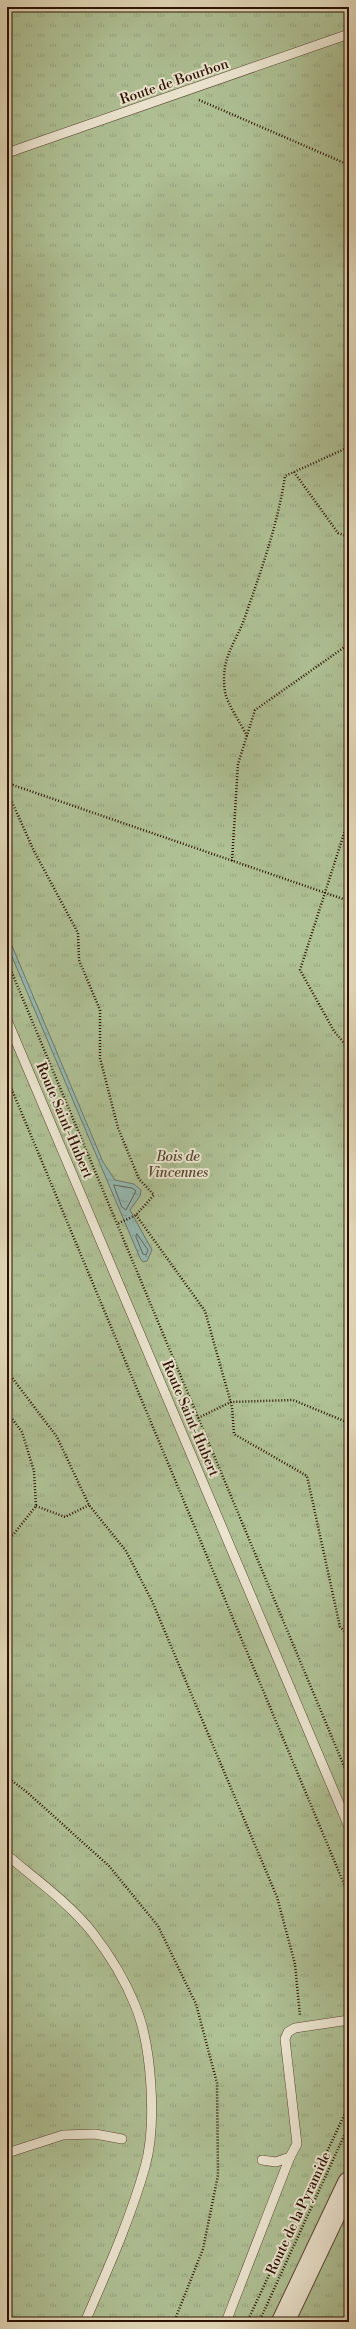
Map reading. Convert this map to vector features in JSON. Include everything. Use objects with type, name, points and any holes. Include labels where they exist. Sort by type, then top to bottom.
[{"type":"street","points":[[283,2322],[349,2183]]},
{"type":"lane","name":"Route de Bourbon","points":[[7,153],[349,34]]},
{"type":"lane","name":"Route Saint-Hubert","points":[[7,1020],[349,1827]]},
{"type":"lane","points":[[7,1855],[72,1911],[92,1932],[117,1971],[136,2006],[147,2050],[150,2084],[150,2132],[146,2165],[129,2214],[85,2322]]},
{"type":"lane","points":[[226,2322],[290,2157],[297,2144],[285,2039],[288,2032],[301,2027],[349,2017]]},
{"type":"lane","points":[[7,2153],[63,2135],[95,2134],[122,2139]]},
{"type":"lane","points":[[262,2160],[276,2162],[290,2157]]},
{"type":"path","points":[[191,90],[194,97],[349,165]]},
{"type":"path","points":[[247,736],[225,694],[226,658],[245,618],[255,589],[280,506],[285,476],[349,448]]},
{"type":"path","points":[[294,472],[338,533],[349,537]]},
{"type":"path","points":[[232,860],[238,764],[255,710],[349,644]]},
{"type":"path","points":[[7,782],[349,902]]},
{"type":"path","points":[[7,791],[34,852],[78,934],[79,960],[100,1010],[100,1058],[118,1128],[139,1179],[154,1195],[136,1215],[117,1224]]},
{"type":"path","points":[[349,818],[300,970],[334,1031],[349,1049]]},
{"type":"path","points":[[7,961],[349,1778]]},
{"type":"path","points":[[7,1078],[349,1896]]},
{"type":"path","points":[[136,1215],[205,1311],[231,1402],[234,1434],[307,1476],[340,1627],[349,1635]]},
{"type":"path","points":[[7,1371],[57,1437],[89,1505],[126,1551],[152,1601],[277,1897],[295,1964],[301,2027]]},
{"type":"path","points":[[198,1418],[231,1402],[293,1400],[349,1423]]},
{"type":"path","points":[[7,1412],[22,1432],[32,1464],[36,1506],[13,1535],[7,1538]]},
{"type":"path","points":[[36,1506],[65,1517],[89,1505]]},
{"type":"path","points":[[7,1777],[28,1793],[109,1866],[158,1926],[196,2004],[217,2083],[218,2176],[203,2249],[174,2322]]},
{"type":"path","points":[[349,1993],[349,2017]]},
{"type":"path","name":"Route de la Pyramide","points":[[247,2322],[349,2105]]},
{"type":"path","name":"Route de la Pyramide","points":[[259,2322],[349,2125]]},
{"type":"green space","name":"Bois de Vincennes","points":[[7,7],[349,7],[349,2322],[7,2322]]},
{"type":"water","points":[[7,934],[103,1162],[115,1180],[134,1184],[141,1190],[140,1196],[130,1210],[152,1250],[147,1261],[143,1262],[140,1258],[7,945]]}]
